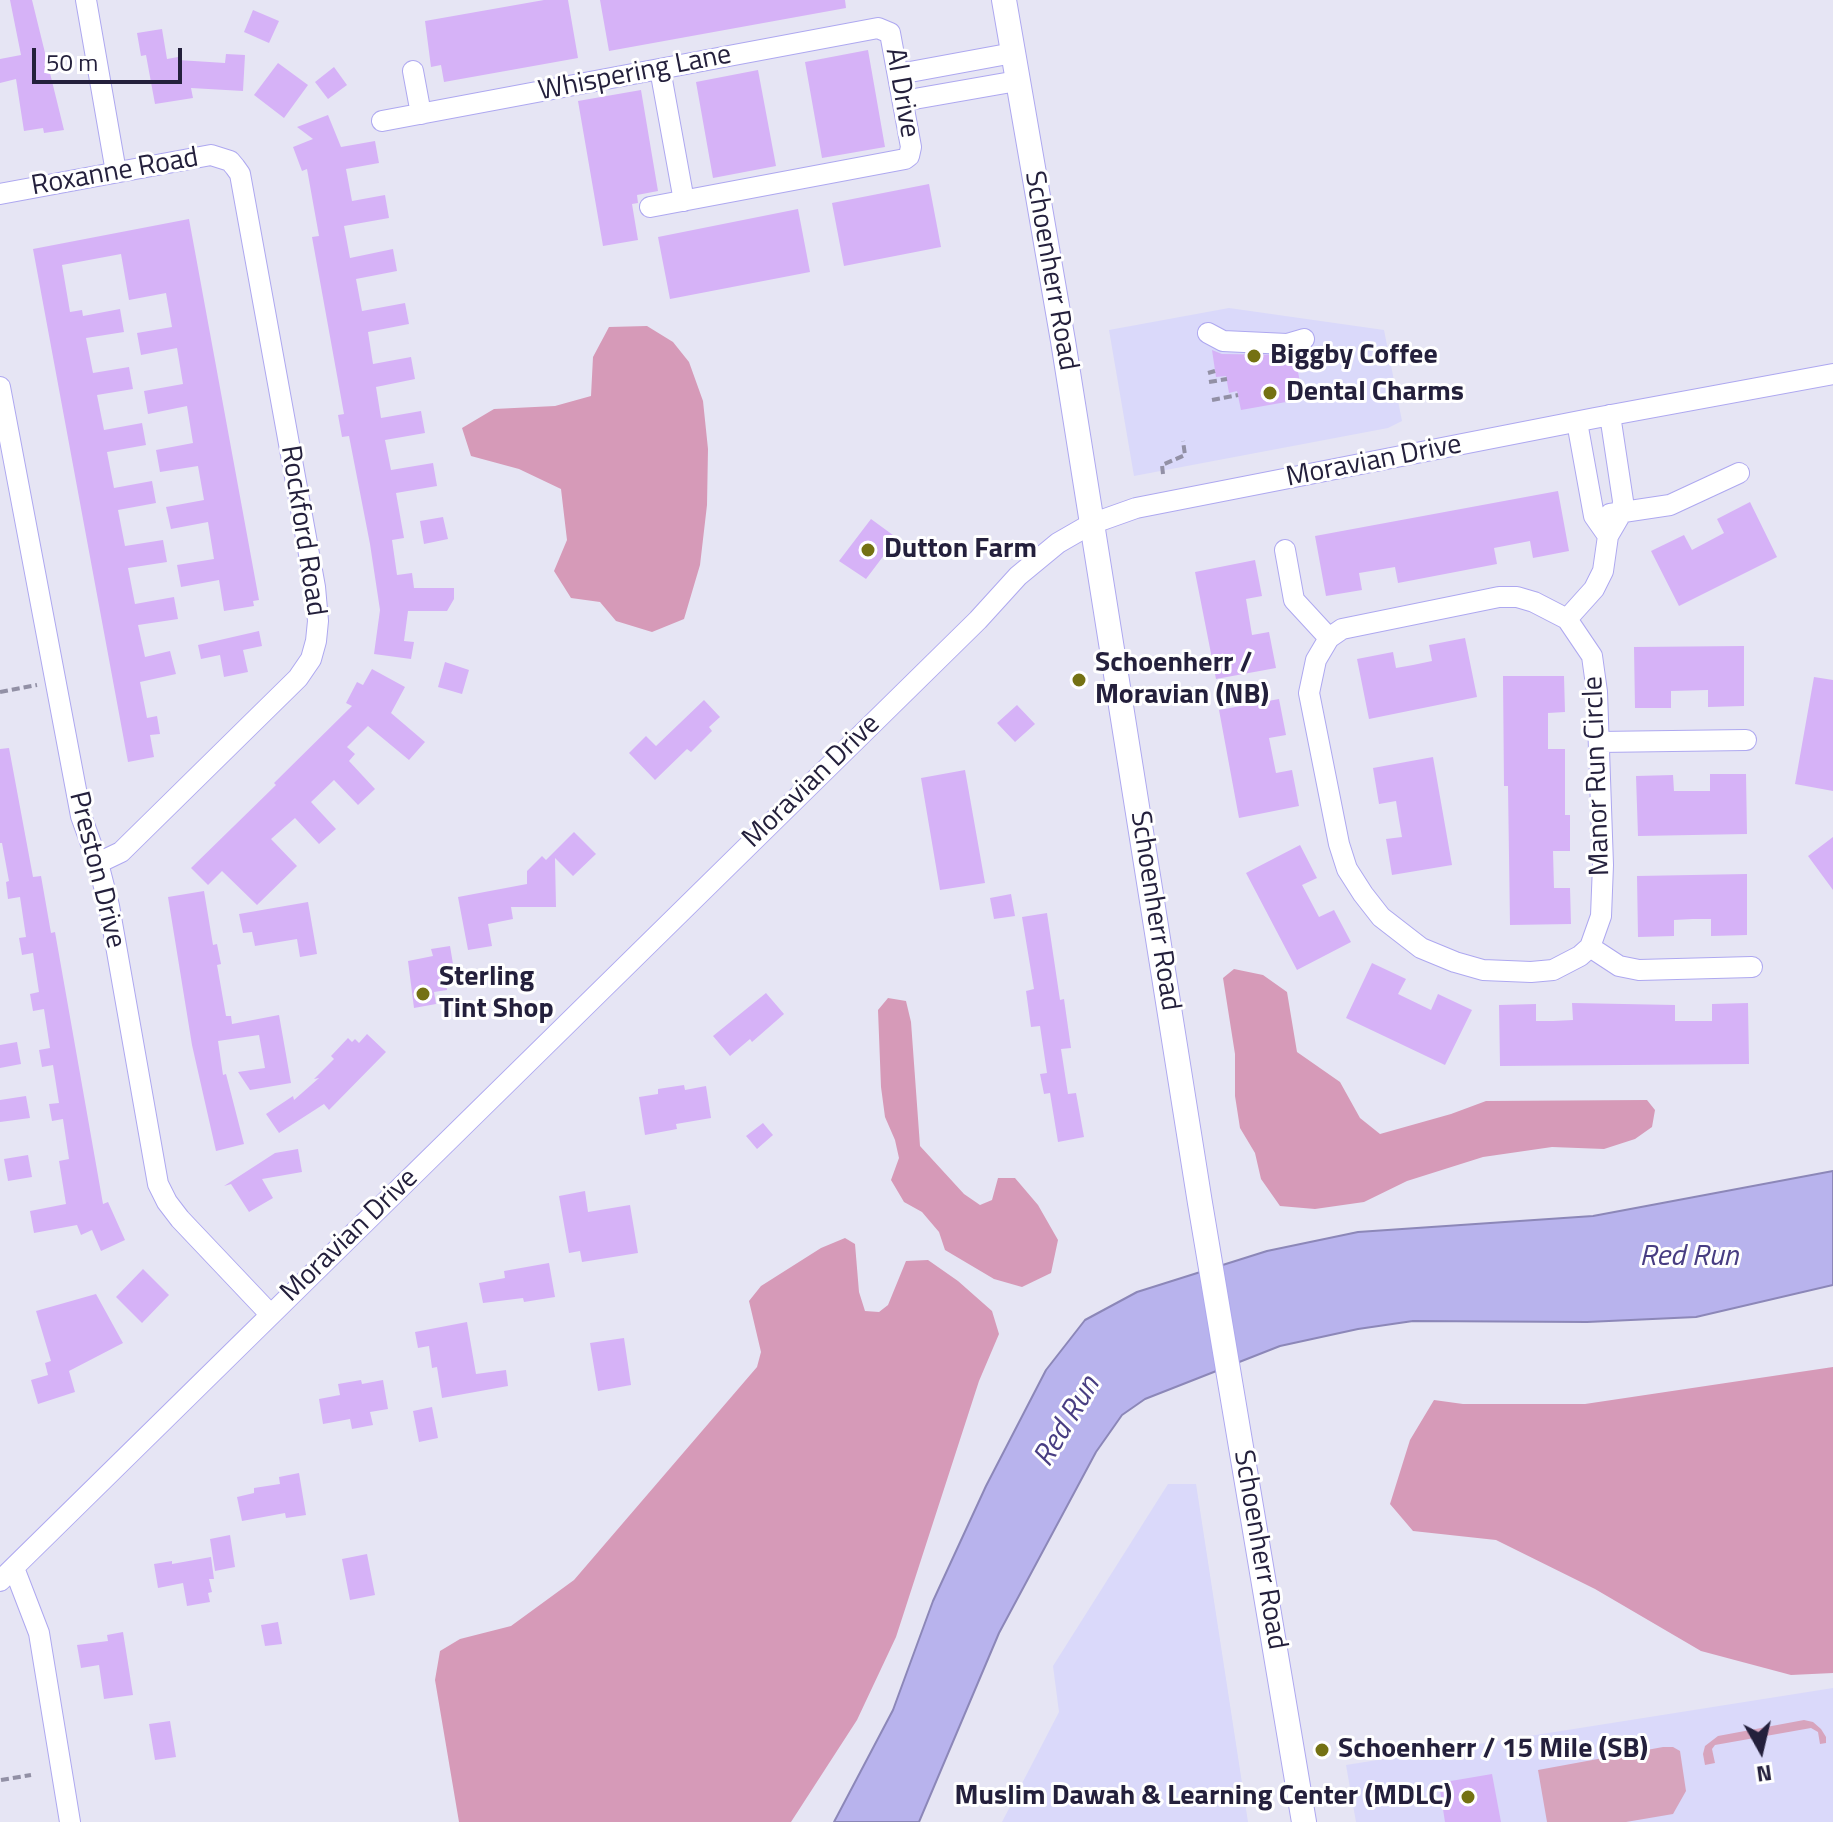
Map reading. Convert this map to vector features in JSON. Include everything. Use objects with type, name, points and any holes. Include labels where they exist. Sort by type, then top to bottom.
[{"type":"main road","name":"Schoenherr Road","points":[[1004,0],[1304,1822]]},
{"type":"street","points":[[86,0],[116,172]]},
{"type":"street","name":"Whispering Lane","points":[[382,121],[878,28],[887,30]]},
{"type":"street","name":"Al Drive","points":[[684,201],[899,161],[909,156],[911,147],[899,74],[892,38],[887,30]]},
{"type":"street","points":[[899,74],[1013,53]]},
{"type":"street","points":[[650,207],[684,201],[660,69]]},
{"type":"street","points":[[413,71],[421,114]]},
{"type":"street","points":[[903,101],[1017,81]]},
{"type":"street","name":"Roxanne Road","points":[[0,194],[211,155],[230,161]]},
{"type":"street","name":"Rockford Road","points":[[98,863],[121,852],[264,714],[298,678],[311,659],[316,641],[315,587],[240,174],[230,161]]},
{"type":"street","points":[[1208,333],[1223,341],[1287,344],[1304,339]]},
{"type":"street","name":"Moravian Drive","points":[[7,1574],[978,620],[1018,576],[1058,543],[1091,524],[1136,508],[1833,374]]},
{"type":"street","name":"Preston Drive","points":[[0,387],[81,816],[109,906],[158,1184],[180,1219],[270,1314]]},
{"type":"street","points":[[1567,619],[1594,589],[1603,571],[1608,536],[1622,512],[1622,489],[1610,415]]},
{"type":"street","points":[[1577,422],[1594,516],[1608,536]]},
{"type":"street","points":[[1594,516],[1670,505],[1739,473]]},
{"type":"street","points":[[1285,550],[1294,600],[1329,638],[1316,660],[1309,693],[1347,869],[1381,917],[1421,948],[1483,970],[1553,970],[1569,963],[1590,947],[1619,966],[1639,970],[1752,967]]},
{"type":"street","name":"Manor Run Circle","points":[[1329,638],[1342,629],[1357,625],[1499,597],[1517,597],[1534,602],[1567,619],[1592,656],[1597,692],[1602,896],[1601,916],[1590,947]]},
{"type":"street","points":[[1599,742],[1746,740]]},
{"type":"street","points":[[7,1574],[39,1633],[70,1822]]},
{"type":"path","points":[[1208,373],[1215,371]]},
{"type":"path","points":[[1209,382],[1227,379]]},
{"type":"path","points":[[1212,400],[1238,395]]},
{"type":"path","points":[[1163,474],[1162,465],[1185,455],[1183,441]]},
{"type":"path","points":[[0,692],[42,684]]},
{"type":"path","points":[[1,1780],[31,1775]]},
{"type":"shaded area","points":[[1229,308],[1384,330],[1402,421],[1388,428],[1134,476],[1109,330]]},
{"type":"shaded area","points":[[647,326],[673,342],[689,362],[703,401],[708,449],[707,505],[700,565],[684,619],[652,632],[616,621],[600,602],[571,598],[554,571],[567,540],[561,489],[519,469],[471,456],[462,428],[494,409],[555,406],[591,396],[593,357],[609,327]]},
{"type":"shaded area","points":[[1234,969],[1263,975],[1287,992],[1297,1052],[1340,1082],[1360,1118],[1380,1134],[1486,1101],[1647,1100],[1655,1110],[1652,1127],[1635,1139],[1604,1149],[1552,1147],[1483,1157],[1407,1181],[1364,1202],[1315,1209],[1280,1206],[1261,1179],[1255,1153],[1240,1128],[1235,1096],[1235,1054],[1223,978]]},
{"type":"shaded area","points":[[888,998],[906,1001],[911,1022],[920,1146],[964,1194],[980,1205],[992,1200],[998,1178],[1015,1178],[1038,1205],[1058,1240],[1051,1273],[1022,1287],[994,1279],[945,1250],[939,1232],[922,1212],[904,1202],[891,1180],[899,1158],[885,1117],[881,1087],[878,1010]]},
{"type":"shaded area","points":[[845,1238],[855,1244],[859,1292],[865,1311],[879,1312],[888,1305],[906,1261],[928,1260],[992,1311],[999,1334],[979,1381],[896,1637],[857,1720],[791,1822],[459,1822],[435,1680],[440,1651],[460,1639],[511,1626],[574,1580],[757,1367],[761,1352],[749,1301],[761,1286],[821,1248]]},
{"type":"shaded area","points":[[1833,1367],[1833,1673],[1791,1675],[1701,1651],[1595,1589],[1496,1540],[1413,1531],[1390,1504],[1410,1440],[1434,1400],[1463,1404],[1585,1404]]},
{"type":"shaded area","points":[[1168,1484],[1196,1484],[1248,1822],[1002,1822],[1059,1712],[1053,1666]]},
{"type":"shaded area","points":[[1833,1688],[1833,1822],[1356,1822],[1346,1765]]},
{"type":"shaded area","points":[[1804,1720],[1813,1722],[1821,1729],[1826,1743],[1820,1744],[1818,1732],[1811,1728],[1715,1745],[1712,1749],[1715,1763],[1705,1765],[1705,1746],[1718,1736]]},
{"type":"shaded area","points":[[1663,1747],[1680,1751],[1686,1791],[1673,1814],[1626,1822],[1547,1822],[1538,1770]]},
{"type":"water","name":"Red Run","points":[[1833,1171],[1833,1285],[1696,1317],[1587,1322],[1413,1321],[1358,1329],[1280,1346],[1145,1399],[1122,1415],[1096,1452],[999,1633],[919,1822],[834,1822],[893,1710],[933,1601],[986,1486],[1046,1370],[1085,1320],[1137,1292],[1267,1251],[1358,1232],[1593,1216]]},
{"type":"building","points":[[10,0],[32,0],[64,130],[44,133],[43,128],[24,131],[16,79],[0,83],[0,59],[21,55]]},
{"type":"building","points":[[544,0],[568,0],[578,58],[444,82],[441,65],[431,67],[425,21]]},
{"type":"building","points":[[600,0],[845,0],[846,8],[609,51]]},
{"type":"building","points":[[253,10],[279,21],[269,43],[244,32]]},
{"type":"building","points":[[162,29],[167,59],[178,57],[178,60],[225,63],[226,54],[245,55],[243,91],[191,88],[193,98],[155,104],[146,55],[141,56],[137,33]]},
{"type":"building","points":[[868,50],[885,147],[822,158],[805,62]]},
{"type":"building","points":[[278,63],[308,85],[284,118],[254,95]]},
{"type":"building","points":[[334,67],[347,85],[328,99],[315,82]]},
{"type":"building","points":[[758,70],[776,166],[713,178],[696,82]]},
{"type":"building","points":[[641,90],[658,191],[637,195],[638,203],[632,204],[638,240],[603,246],[578,101]]},
{"type":"building","points":[[328,115],[341,147],[375,141],[379,163],[346,169],[352,201],[385,195],[389,218],[344,226],[350,258],[393,249],[397,271],[356,279],[362,311],[405,303],[409,324],[368,332],[373,364],[411,357],[415,379],[376,387],[381,418],[421,411],[425,433],[385,440],[391,470],[433,463],[437,486],[396,493],[404,538],[392,540],[397,575],[412,573],[414,588],[454,588],[454,599],[447,611],[408,611],[404,641],[414,642],[411,659],[374,654],[380,610],[370,544],[349,436],[342,437],[338,415],[344,414],[312,237],[319,236],[307,169],[302,171],[293,147],[313,139],[297,127]]},
{"type":"building","points":[[929,184],[941,247],[844,266],[832,203]]},
{"type":"building","points":[[798,209],[810,272],[670,299],[658,237]]},
{"type":"building","points":[[189,219],[259,600],[253,601],[254,606],[224,611],[219,580],[181,587],[177,565],[214,559],[208,522],[171,529],[166,507],[204,500],[198,466],[160,472],[156,450],[193,443],[187,406],[148,414],[144,391],[183,384],[177,348],[141,355],[137,333],[172,327],[166,293],[129,300],[121,254],[62,265],[70,312],[82,310],[83,316],[120,309],[124,332],[86,338],[93,373],[129,367],[133,389],[97,395],[104,430],[142,423],[146,445],[107,452],[114,488],[152,481],[156,503],[118,510],[125,546],[163,540],[167,562],[128,568],[135,604],[174,597],[178,619],[138,625],[145,657],[170,651],[176,674],[140,682],[147,718],[157,716],[160,734],[150,735],[154,757],[128,762],[33,249]]},
{"type":"building","points":[[1212,350],[1222,354],[1295,355],[1303,399],[1241,410],[1237,391],[1229,393],[1226,376],[1216,377]]},
{"type":"building","points":[[1558,491],[1569,551],[1533,558],[1530,541],[1494,548],[1497,564],[1398,583],[1395,567],[1359,573],[1362,590],[1326,596],[1315,536]]},
{"type":"building","points":[[1750,502],[1777,557],[1679,606],[1651,551],[1684,535],[1692,550],[1724,533],[1717,519]]},
{"type":"building","points":[[443,517],[448,539],[424,544],[420,521]]},
{"type":"building","name":"Dutton Farm","points":[[871,519],[897,538],[866,579],[839,561]]},
{"type":"building","points":[[1255,560],[1262,596],[1246,599],[1252,635],[1269,632],[1276,668],[1216,679],[1195,572]]},
{"type":"building","points":[[259,631],[262,646],[243,650],[248,672],[224,677],[220,655],[201,659],[198,645]]},
{"type":"building","points":[[1465,638],[1477,697],[1369,719],[1357,659],[1393,652],[1396,668],[1413,665],[1432,661],[1429,645]]},
{"type":"building","points":[[1744,646],[1744,706],[1708,707],[1708,690],[1671,691],[1671,708],[1635,708],[1634,647]]},
{"type":"building","points":[[445,662],[469,670],[462,694],[438,687]]},
{"type":"building","points":[[372,669],[405,687],[391,713],[425,742],[409,760],[368,726],[347,747],[355,754],[349,761],[375,789],[358,805],[334,780],[311,802],[336,829],[319,844],[295,818],[271,839],[297,866],[257,905],[222,871],[208,885],[191,868],[352,706],[346,703],[357,682],[363,685]]},
{"type":"building","points":[[1503,676],[1564,676],[1565,712],[1548,713],[1548,749],[1565,749],[1565,815],[1570,815],[1570,851],[1553,851],[1554,888],[1570,888],[1571,924],[1510,925]]},
{"type":"building","points":[[1814,677],[1833,680],[1833,791],[1795,784]]},
{"type":"building","points":[[1279,699],[1286,735],[1269,738],[1276,773],[1292,770],[1299,806],[1239,818],[1219,710]]},
{"type":"building","points":[[704,700],[720,717],[709,727],[712,731],[691,752],[687,749],[655,780],[629,753],[646,736],[656,746]]},
{"type":"building","points":[[1017,705],[1035,724],[1015,742],[997,723]]},
{"type":"building","points":[[9,748],[33,877],[41,876],[51,933],[55,932],[103,1204],[108,1202],[125,1240],[101,1251],[92,1230],[81,1235],[77,1225],[34,1233],[30,1211],[66,1204],[59,1161],[69,1159],[63,1119],[52,1121],[49,1104],[59,1103],[53,1065],[42,1067],[39,1050],[50,1048],[44,1009],[33,1011],[30,994],[39,992],[33,953],[22,955],[19,938],[26,937],[20,897],[8,899],[6,882],[9,881],[0,843],[0,749]]},
{"type":"building","points":[[1433,757],[1452,865],[1392,875],[1386,839],[1402,837],[1396,801],[1379,804],[1373,768]]},
{"type":"building","points":[[965,770],[985,883],[940,890],[921,778]]},
{"type":"building","points":[[1710,774],[1746,774],[1747,834],[1638,836],[1636,776],[1673,775],[1674,791],[1710,791]]},
{"type":"building","points":[[574,832],[596,854],[573,876],[555,858],[556,907],[511,907],[513,919],[488,924],[492,946],[468,950],[458,897],[527,884],[527,871],[542,856],[546,860]]},
{"type":"building","points":[[1833,837],[1833,890],[1808,856]]},
{"type":"building","points":[[1300,845],[1317,878],[1302,885],[1319,917],[1334,910],[1351,942],[1297,970],[1246,873]]},
{"type":"building","points":[[1747,874],[1747,935],[1711,936],[1711,919],[1693,919],[1674,920],[1674,936],[1638,937],[1637,876]]},
{"type":"building","points":[[204,891],[213,945],[217,944],[221,964],[217,965],[226,1016],[231,1016],[232,1024],[279,1015],[291,1083],[250,1090],[238,1072],[265,1068],[259,1035],[218,1041],[223,1075],[226,1074],[244,1144],[216,1151],[192,1045],[168,897]]},
{"type":"building","points":[[1011,894],[1015,916],[994,919],[990,898]]},
{"type":"building","points":[[308,902],[317,954],[300,957],[297,939],[255,946],[252,932],[243,933],[239,914]]},
{"type":"building","points":[[1047,913],[1060,1000],[1064,999],[1071,1048],[1061,1049],[1068,1094],[1076,1093],[1084,1137],[1058,1142],[1050,1093],[1044,1094],[1040,1074],[1047,1073],[1040,1026],[1031,1027],[1026,991],[1034,989],[1022,917]]},
{"type":"building","points":[[450,946],[456,982],[446,983],[447,990],[434,992],[436,1004],[414,1008],[408,961],[433,956],[431,949]]},
{"type":"building","points":[[1372,963],[1406,979],[1398,994],[1431,1010],[1438,994],[1472,1010],[1445,1065],[1346,1018]]},
{"type":"building","points":[[766,993],[784,1014],[752,1042],[750,1039],[730,1056],[713,1036]]},
{"type":"building","points":[[1572,1003],[1675,1005],[1675,1021],[1712,1021],[1712,1004],[1748,1003],[1749,1064],[1500,1066],[1499,1005],[1536,1004],[1536,1021],[1553,1021],[1573,1020]]},
{"type":"building","points":[[367,1034],[386,1052],[329,1110],[324,1104],[279,1133],[266,1114],[293,1096],[294,1100],[319,1078],[314,1079],[334,1059],[331,1056],[348,1038],[359,1043]]},
{"type":"building","points":[[17,1042],[21,1064],[0,1068],[0,1045]]},
{"type":"building","points":[[684,1085],[685,1090],[706,1086],[711,1118],[676,1124],[677,1129],[645,1135],[639,1097],[658,1094],[658,1089]]},
{"type":"building","points":[[26,1096],[30,1118],[0,1122],[0,1100]]},
{"type":"building","points":[[763,1123],[773,1135],[757,1149],[746,1136]]},
{"type":"building","points":[[298,1149],[302,1172],[262,1179],[273,1198],[249,1212],[231,1184],[224,1186],[275,1153]]},
{"type":"building","points":[[28,1155],[32,1177],[8,1181],[4,1159]]},
{"type":"building","points":[[585,1191],[588,1212],[630,1205],[638,1253],[582,1262],[580,1251],[569,1253],[559,1196]]},
{"type":"building","points":[[549,1263],[555,1297],[524,1302],[523,1298],[483,1303],[479,1283],[505,1278],[504,1271]]},
{"type":"building","points":[[143,1269],[169,1295],[142,1323],[116,1297]]},
{"type":"building","points":[[96,1294],[123,1343],[69,1371],[75,1392],[38,1404],[31,1380],[48,1375],[45,1363],[51,1361],[36,1311]]},
{"type":"building","points":[[467,1322],[476,1374],[506,1370],[508,1386],[442,1398],[437,1367],[432,1368],[429,1346],[418,1348],[415,1332]]},
{"type":"building","points":[[624,1338],[631,1385],[598,1391],[590,1343]]},
{"type":"building","points":[[361,1380],[362,1384],[383,1380],[388,1409],[370,1412],[373,1425],[352,1429],[350,1419],[323,1424],[319,1399],[340,1395],[338,1384]]},
{"type":"building","points":[[432,1407],[438,1438],[419,1442],[413,1411]]},
{"type":"building","points":[[299,1473],[306,1515],[286,1518],[285,1513],[242,1521],[237,1497],[254,1493],[254,1488],[280,1484],[279,1477]]},
{"type":"building","points":[[230,1535],[235,1567],[215,1571],[210,1539]]},
{"type":"building","points":[[367,1554],[375,1595],[350,1600],[342,1559]]},
{"type":"building","points":[[211,1557],[214,1579],[209,1579],[212,1592],[208,1593],[210,1602],[187,1606],[183,1583],[158,1588],[154,1564]]},
{"type":"building","points":[[278,1622],[282,1644],[265,1646],[261,1625]]},
{"type":"building","points":[[123,1632],[133,1695],[104,1699],[99,1665],[81,1668],[77,1645],[108,1641],[107,1635]]},
{"type":"building","points":[[170,1721],[176,1757],[155,1760],[149,1724]]},
{"type":"building","points":[[1492,1774],[1501,1822],[1445,1822],[1439,1783]]},
{"type":"place","name":"Biggby Coffee","points":[[1254,356]]},
{"type":"place","name":"Dental Charms","points":[[1270,393]]},
{"type":"place","name":"Dutton Farm","points":[[868,550]]},
{"type":"place","name":"Schoenherr / Moravian (NB)","points":[[1079,680]]},
{"type":"place","name":"Sterling Tint Shop","points":[[423,994]]},
{"type":"place","name":"Schoenherr / 15 Mile (SB)","points":[[1322,1750]]},
{"type":"place","name":"Muslim Dawah & Learning Center (MDLC)","points":[[1468,1797]]}]
